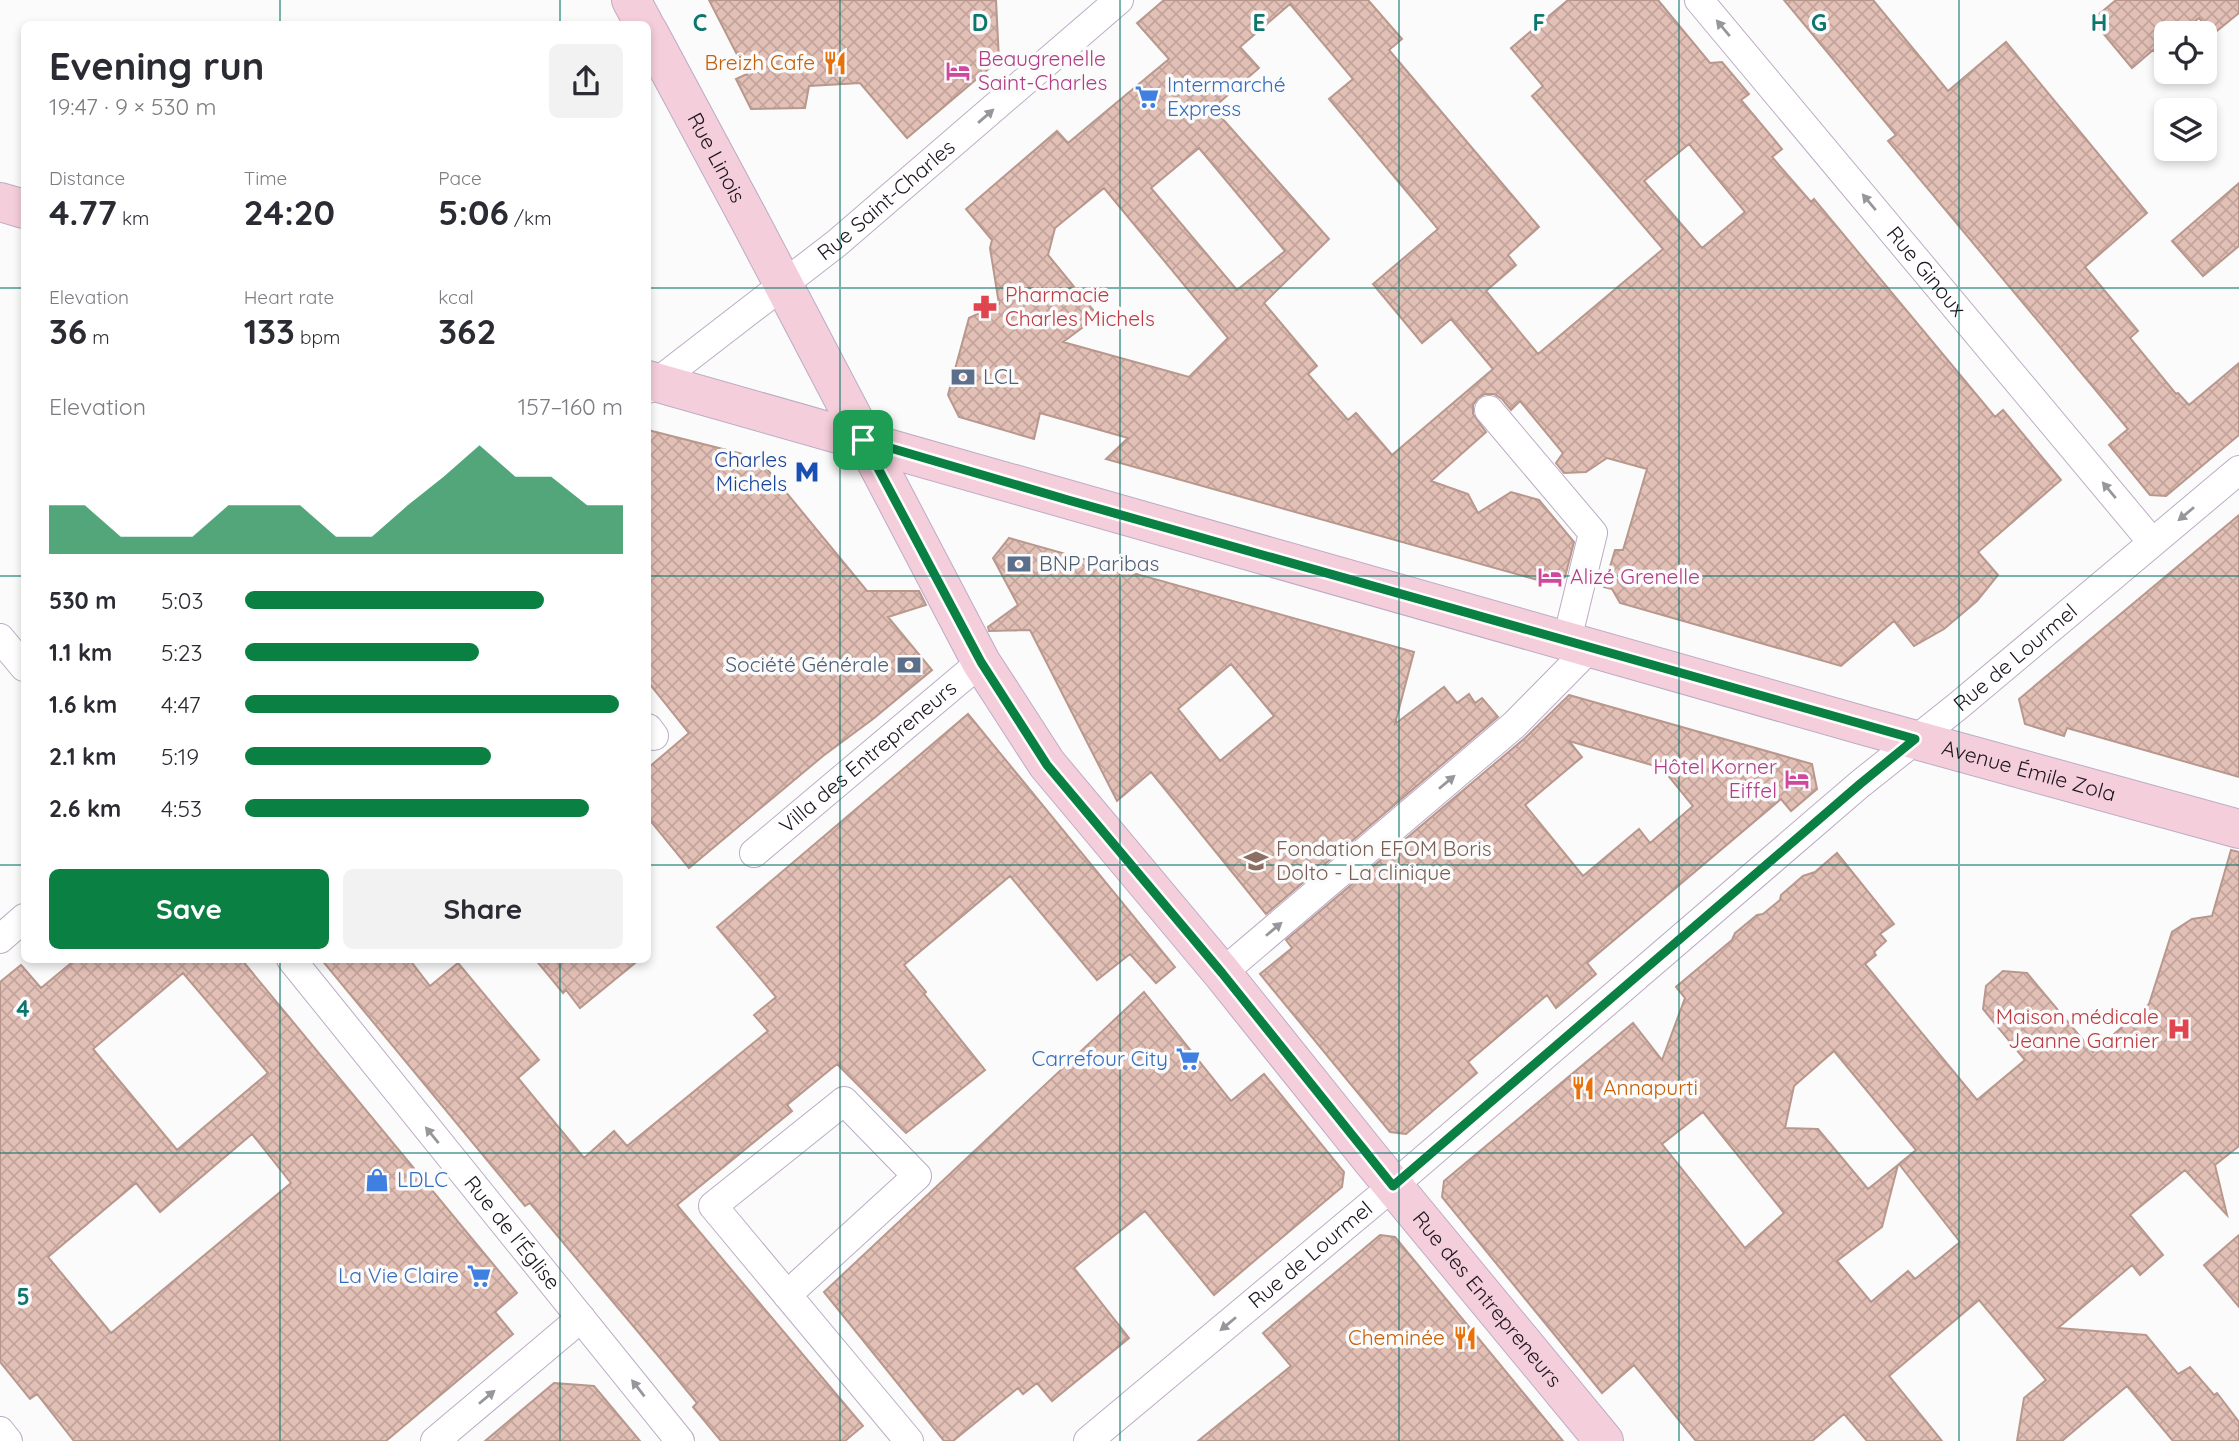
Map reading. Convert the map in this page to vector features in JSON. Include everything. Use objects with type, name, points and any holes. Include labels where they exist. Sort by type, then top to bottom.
[{"type":"street","points":[[631,0],[642,21]]},
{"type":"street","name":"Rue Saint-Charles","points":[[651,382],[783,285],[936,159],[1088,10],[1119,0]]},
{"type":"street","name":"Rue Ginoux","points":[[1699,0],[2152,542]]},
{"type":"street","name":"Rue Linois","points":[[651,36],[863,440]]},
{"type":"street","points":[[0,202],[21,208]]},
{"type":"street","name":"Avenue Émile Zola","points":[[651,383],[863,440],[2239,829]]},
{"type":"street","points":[[1222,973],[1514,725],[1579,643],[1593,533],[1489,410]]},
{"type":"street","name":"Rue des Entrepreneurs","points":[[863,440],[981,662],[1047,765],[1222,973],[1393,1186],[1604,1441]]},
{"type":"street","name":"Rue de Lourmel","points":[[1088,1441],[1393,1186],[1849,793],[2239,470]]},
{"type":"street","points":[[0,638],[21,663]]},
{"type":"street","name":"Villa des Entrepreneurs","points":[[754,853],[981,662]]},
{"type":"street","points":[[0,939],[21,921]]},
{"type":"street","name":"Rue de l'Église","points":[[294,963],[680,1441]]},
{"type":"street","points":[[788,1295],[917,1176],[844,1101],[713,1206],[909,1441]]},
{"type":"street","points":[[435,1441],[581,1318]]},
{"type":"street","points":[[0,1431],[8,1441]]},
{"type":"building","points":[[709,0],[996,0],[999,60],[907,138],[860,83],[809,86],[805,108],[751,109],[736,79],[747,74]]},
{"type":"building","points":[[1164,0],[1368,0],[1402,39],[1389,50],[1539,227],[1508,255],[1516,265],[1486,291],[1538,354],[1663,249],[1532,96],[1543,86],[1511,48],[1568,0],[1658,0],[1710,63],[1722,62],[1749,94],[1741,100],[1782,149],[1772,157],[1811,202],[1814,199],[1995,417],[2003,410],[2061,480],[1978,552],[1998,575],[1977,601],[1944,629],[1914,646],[1894,621],[1841,666],[1620,603],[1612,589],[1604,587],[1615,550],[1623,550],[1647,469],[1607,458],[1586,472],[1564,473],[1556,463],[1563,453],[1520,401],[1511,410],[1494,394],[1485,394],[1478,398],[1473,405],[1473,414],[1486,432],[1431,481],[1468,494],[1478,513],[1511,492],[1539,500],[1574,542],[1565,577],[1552,584],[1106,459],[1128,438],[1040,413],[1034,439],[959,417],[948,395],[969,318],[999,304],[990,248],[992,240],[966,209],[1057,131],[1068,143],[1169,59],[1137,23]],"holes":[[[1290,4],[1353,79],[1329,99],[1438,229],[1373,284],[1422,343],[1451,319],[1493,369],[1392,455],[1356,413],[1348,420],[1308,374],[1317,366],[1264,303],[1329,239],[1213,108],[1259,68],[1240,47]],[[1689,144],[1745,212],[1702,248],[1644,181]],[[1199,148],[1285,251],[1237,290],[1151,188]],[[1104,188],[1228,338],[1189,377],[1063,342],[1098,316],[1048,255],[1055,228]]]},
{"type":"building","points":[[1784,0],[1873,0],[1948,91],[2006,42],[2147,213],[2085,267],[2138,331],[2130,338],[2176,394],[2189,405],[2239,363],[2239,435],[2166,496],[2150,495],[2109,445],[2128,429],[1888,141],[1896,135]]},
{"type":"building","points":[[2116,0],[2239,0],[2239,13],[2217,31],[2217,21],[2202,21],[2199,18],[2195,21],[2154,21],[2154,51],[2132,68],[2092,20]]},
{"type":"building","points":[[2239,183],[2239,246],[2203,276],[2172,241]]},
{"type":"building","points":[[651,431],[758,458],[867,591],[919,591],[926,605],[888,617],[932,670],[823,756],[689,868],[651,822],[651,765],[689,733],[651,686]]},
{"type":"building","points":[[2239,515],[2239,777],[2067,728],[2064,736],[2025,724],[2019,699]]},
{"type":"building","points":[[1009,538],[1414,652],[1395,724],[1444,687],[1457,703],[1469,694],[1475,703],[1482,698],[1498,717],[1266,914],[1151,772],[1117,801],[1030,630],[989,631],[988,627],[1018,605],[993,558]],"holes":[[[1231,664],[1274,716],[1220,761],[1178,709]]]},
{"type":"building","points":[[1569,695],[1812,764],[1817,789],[1791,811],[1781,799],[1587,963],[1596,974],[1556,1008],[1547,995],[1468,1062],[1477,1073],[1406,1134],[1390,1132],[1260,974],[1292,948],[1286,940],[1525,738]],"holes":[[[1569,741],[1662,768],[1693,806],[1650,843],[1639,829],[1583,876],[1525,805],[1582,757]]]},
{"type":"building","points":[[968,714],[1175,967],[1156,983],[1130,954],[1097,980],[1010,876],[904,965],[985,1070],[906,1133],[837,1064],[787,1105],[792,1111],[677,1205],[863,1426],[845,1441],[721,1441],[693,1407],[697,1403],[665,1364],[530,1203],[525,1206],[324,963],[412,963],[430,986],[458,963],[539,1060],[518,1078],[584,1158],[614,1131],[627,1146],[768,1031],[754,1015],[776,997],[717,927]]},
{"type":"building","points":[[2231,850],[2239,852],[2239,1146],[2215,1165],[2227,1215],[2185,1170],[2130,1215],[2163,1255],[2140,1275],[2132,1265],[2058,1328],[2146,1335],[2178,1374],[2190,1367],[2214,1395],[2217,1393],[2239,1422],[2239,1441],[2173,1441],[2127,1386],[2062,1441],[2017,1441],[2024,1398],[2046,1380],[1979,1300],[1889,1376],[1942,1441],[1867,1441],[1844,1414],[1812,1441],[1696,1441],[1634,1365],[1602,1393],[1442,1197],[1444,1181],[1633,1023],[1662,1060],[1685,998],[1676,987],[1732,940],[1735,933],[1780,900],[1781,895],[1803,876],[1815,872],[1837,853],[1894,924],[1880,934],[1886,941],[1865,964],[1977,1100],[2025,1060],[1983,1009],[1986,986],[2003,971],[2027,973],[2093,1052],[2149,1004],[2172,932],[2192,919],[2212,916]],"holes":[[[1834,1051],[1916,1150],[1899,1164],[1960,1242],[1915,1279],[1908,1271],[1871,1302],[1837,1261],[1882,1227],[1898,1165],[1868,1189],[1818,1129],[1785,1128],[1794,1086]],[[1703,1112],[1784,1213],[1745,1248],[1662,1144]]]},
{"type":"building","points":[[71,963],[244,963],[517,1293],[495,1312],[513,1334],[386,1441],[74,1441],[37,1394],[30,1399],[0,1362],[0,982],[21,965],[41,988]],"holes":[[[183,973],[268,1073],[177,1150],[93,1049]],[[252,1134],[291,1183],[111,1333],[48,1257],[136,1183],[160,1212]]]},
{"type":"building","points":[[538,963],[635,963],[580,1008],[566,990],[563,993]]},
{"type":"building","points":[[1144,992],[1231,1101],[1264,1074],[1344,1172],[1342,1187],[1214,1295],[1145,1211],[1074,1268],[1129,1338],[1052,1401],[1037,1383],[1023,1394],[1018,1388],[953,1441],[944,1441],[824,1292]]},
{"type":"building","points":[[1380,1235],[1395,1237],[1563,1441],[1198,1441],[1291,1366],[1263,1333]]},
{"type":"building","points":[[2239,1235],[2239,1307],[2204,1265]]},
{"type":"building","points":[[554,1383],[594,1386],[640,1441],[485,1441]]},
{"type":"place","name":"Breizh Cafe","points":[[835,63]]},
{"type":"place","name":"Beaugrenelle Saint-Charles","points":[[958,71]]},
{"type":"place","name":"Intermarché Express","points":[[1147,97]]},
{"type":"place","name":"Pharmacie Charles Michels","points":[[985,307]]},
{"type":"place","name":"LCL","points":[[963,377]]},
{"type":"place","name":"Charles Michels","points":[[807,472]]},
{"type":"place","name":"BNP Paribas","points":[[1019,564]]},
{"type":"place","name":"Alizé Grenelle","points":[[1550,577]]},
{"type":"place","name":"Société Générale","points":[[909,665]]},
{"type":"place","name":"Hôtel Korner Eiffel","points":[[1797,779]]},
{"type":"place","name":"Fondation EFOM Boris Dolto - La clinique","points":[[1256,861]]},
{"type":"place","name":"Maison médicale Jeanne Garnier","points":[[2179,1029]]},
{"type":"place","name":"Carrefour City","points":[[1188,1059]]},
{"type":"place","name":"Annapurti","points":[[1583,1088]]},
{"type":"place","name":"LDLC","points":[[377,1180]]},
{"type":"place","name":"La Vie Claire","points":[[479,1276]]},
{"type":"place","name":"Cheminée","points":[[1465,1338]]},
{"type":"route","points":[[863,440],[1915,739],[1393,1186],[1222,973],[1047,765],[981,662],[863,440]]}]
